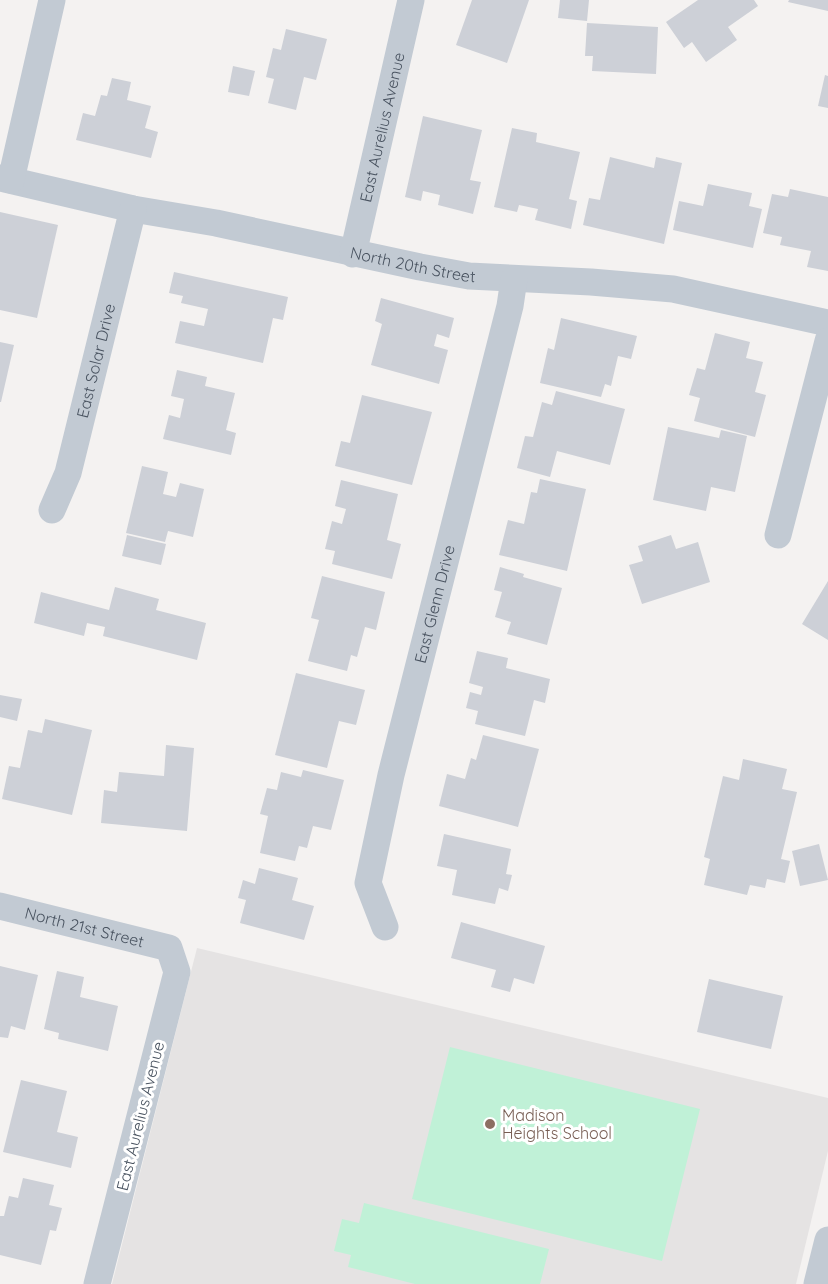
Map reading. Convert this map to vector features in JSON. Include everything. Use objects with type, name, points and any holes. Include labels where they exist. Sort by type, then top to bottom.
[{"type":"street","points":[[5,179],[52,0]]},
{"type":"street","name":"East Aurelius Avenue","points":[[353,254],[411,0]]},
{"type":"street","name":"North 20th Street","points":[[5,179],[133,209],[216,223],[353,254],[469,276],[673,289],[828,323]]},
{"type":"street","name":"East Solar Drive","points":[[51,510],[68,473],[133,209]]},
{"type":"street","name":"East Glenn Drive","points":[[385,927],[368,883],[391,775],[510,306],[514,279]]},
{"type":"street","points":[[778,536],[828,341]]},
{"type":"street","name":"North 21st Street","points":[[0,906],[169,948]]},
{"type":"street","name":"East Aurelius Avenue","points":[[97,1284],[177,972],[169,948]]},
{"type":"street","points":[[817,1284],[828,1240]]},
{"type":"shaded area","name":"Madison Heights School","points":[[197,948],[828,1098],[828,1151],[796,1284],[112,1284]]},
{"type":"green space","points":[[450,1047],[700,1109],[662,1261],[412,1199]]},
{"type":"green space","points":[[364,1203],[549,1249],[540,1284],[415,1284],[348,1267],[351,1255],[334,1251],[342,1219],[359,1223]]},
{"type":"building","points":[[472,0],[529,0],[507,63],[456,45]]},
{"type":"building","points":[[560,0],[589,0],[587,21],[558,18]]},
{"type":"building","points":[[698,0],[754,0],[758,6],[728,27],[737,40],[706,62],[692,42],[684,48],[666,22]]},
{"type":"building","points":[[789,0],[828,0],[828,11],[788,2]]},
{"type":"building","points":[[587,23],[658,27],[656,74],[592,71],[593,56],[585,56]]},
{"type":"building","points":[[286,29],[327,39],[316,80],[304,77],[296,110],[268,103],[274,79],[266,77],[273,48],[281,50]]},
{"type":"building","points":[[233,66],[255,71],[249,96],[228,92]]},
{"type":"building","points":[[825,75],[828,76],[828,108],[818,106]]},
{"type":"building","points":[[112,78],[131,82],[127,100],[151,106],[145,128],[158,132],[151,158],[76,140],[83,113],[95,116],[101,95],[107,96]]},
{"type":"building","points":[[423,116],[482,130],[470,180],[481,182],[473,214],[438,205],[440,195],[423,191],[421,201],[405,197]]},
{"type":"building","points":[[512,128],[537,133],[536,142],[580,152],[569,199],[577,201],[571,229],[535,220],[538,209],[519,205],[517,212],[494,207]]},
{"type":"building","points":[[610,157],[654,168],[656,157],[682,163],[664,244],[583,225],[589,198],[600,200]]},
{"type":"building","points":[[708,184],[752,193],[749,206],[762,209],[753,248],[673,230],[679,201],[703,206]]},
{"type":"building","points":[[790,189],[828,197],[828,271],[807,267],[811,251],[780,245],[782,237],[763,233],[772,194],[788,197]]},
{"type":"building","points":[[0,212],[58,225],[37,318],[0,310]]},
{"type":"building","points":[[174,272],[288,297],[283,320],[273,318],[263,363],[175,343],[180,321],[204,326],[208,309],[181,303],[183,296],[169,293]]},
{"type":"building","points":[[381,298],[454,318],[449,338],[437,334],[434,346],[448,350],[439,384],[371,365],[382,324],[375,321]]},
{"type":"building","points":[[561,318],[637,336],[631,359],[618,356],[611,386],[605,384],[601,397],[540,383],[548,348],[554,350]]},
{"type":"building","points":[[715,333],[750,342],[746,358],[763,362],[755,392],[766,395],[755,437],[694,421],[700,398],[689,395],[697,368],[705,370]]},
{"type":"building","points":[[0,342],[14,345],[1,402],[0,402]]},
{"type":"building","points":[[177,370],[207,377],[205,386],[235,393],[226,430],[236,433],[231,455],[163,439],[169,415],[180,418],[184,399],[171,396]]},
{"type":"building","points":[[556,391],[625,409],[610,465],[557,451],[550,477],[517,468],[525,436],[533,437],[542,402],[552,405]]},
{"type":"building","points":[[362,395],[432,412],[412,485],[335,466],[341,441],[350,443]]},
{"type":"building","points":[[668,427],[719,438],[721,430],[747,436],[735,492],[711,487],[706,511],[653,500]]},
{"type":"building","points":[[142,466],[168,472],[163,494],[176,497],[180,483],[204,489],[193,537],[168,531],[165,542],[126,533]]},
{"type":"building","points":[[540,479],[586,489],[567,571],[499,555],[508,520],[524,524],[531,492],[537,493]]},
{"type":"building","points":[[341,480],[398,494],[387,540],[401,544],[392,579],[332,564],[335,551],[325,549],[332,521],[342,524],[346,509],[335,506]]},
{"type":"building","points":[[127,535],[166,544],[161,565],[122,556]]},
{"type":"building","points":[[671,535],[676,549],[698,542],[710,582],[642,604],[629,565],[643,561],[638,546]]},
{"type":"building","points":[[500,567],[524,574],[523,577],[562,588],[547,645],[507,634],[511,622],[495,617],[502,592],[494,590]]},
{"type":"building","points":[[322,576],[385,592],[376,630],[365,627],[357,657],[351,655],[347,671],[308,661],[319,620],[311,618]]},
{"type":"building","points":[[828,581],[828,640],[802,624]]},
{"type":"building","points":[[115,587],[159,599],[156,610],[206,623],[197,660],[103,636],[105,627],[87,623],[84,636],[34,623],[41,592],[109,610]]},
{"type":"building","points":[[477,651],[508,658],[506,668],[550,679],[545,703],[534,700],[525,736],[475,724],[478,711],[466,708],[470,692],[481,695],[483,687],[469,683]]},
{"type":"building","points":[[296,673],[365,690],[356,725],[339,721],[327,768],[275,755]]},
{"type":"building","points":[[0,695],[22,699],[17,721],[0,717]]},
{"type":"building","points":[[45,719],[92,730],[72,815],[2,799],[9,766],[20,768],[28,730],[42,733]]},
{"type":"building","points":[[483,735],[539,749],[518,827],[439,806],[447,774],[465,779],[471,758],[476,760]]},
{"type":"building","points":[[166,745],[194,748],[187,831],[101,823],[104,790],[117,792],[119,772],[164,776]]},
{"type":"building","points":[[743,759],[787,769],[782,789],[797,792],[781,859],[790,861],[785,883],[767,879],[765,888],[750,885],[747,895],[704,885],[710,859],[704,857],[723,776],[739,780]]},
{"type":"building","points":[[303,770],[344,780],[331,830],[313,826],[307,848],[299,846],[295,861],[260,853],[268,816],[260,814],[267,788],[277,790],[281,772],[301,777]]},
{"type":"building","points":[[444,834],[511,849],[506,874],[512,875],[508,891],[499,888],[495,904],[452,895],[457,870],[437,866]]},
{"type":"building","points":[[819,844],[828,880],[800,886],[792,851]]},
{"type":"building","points":[[259,868],[298,878],[292,900],[314,906],[304,940],[240,923],[246,900],[238,898],[243,880],[255,884]]},
{"type":"building","points":[[461,922],[545,946],[534,984],[514,978],[510,992],[491,987],[496,970],[451,958]]},
{"type":"building","points":[[0,966],[38,975],[25,1030],[11,1026],[8,1038],[0,1037]]},
{"type":"building","points":[[57,971],[84,977],[80,997],[118,1006],[108,1051],[58,1039],[59,1033],[44,1029]]},
{"type":"building","points":[[709,979],[783,996],[771,1049],[697,1032]]},
{"type":"building","points":[[21,1080],[67,1091],[57,1132],[78,1137],[71,1168],[3,1152]]},
{"type":"building","points":[[23,1178],[54,1185],[49,1205],[62,1208],[56,1231],[50,1230],[41,1265],[0,1255],[0,1216],[4,1216],[9,1196],[18,1198]]},
{"type":"place","name":"Madison Heights School","points":[[490,1124]]}]
